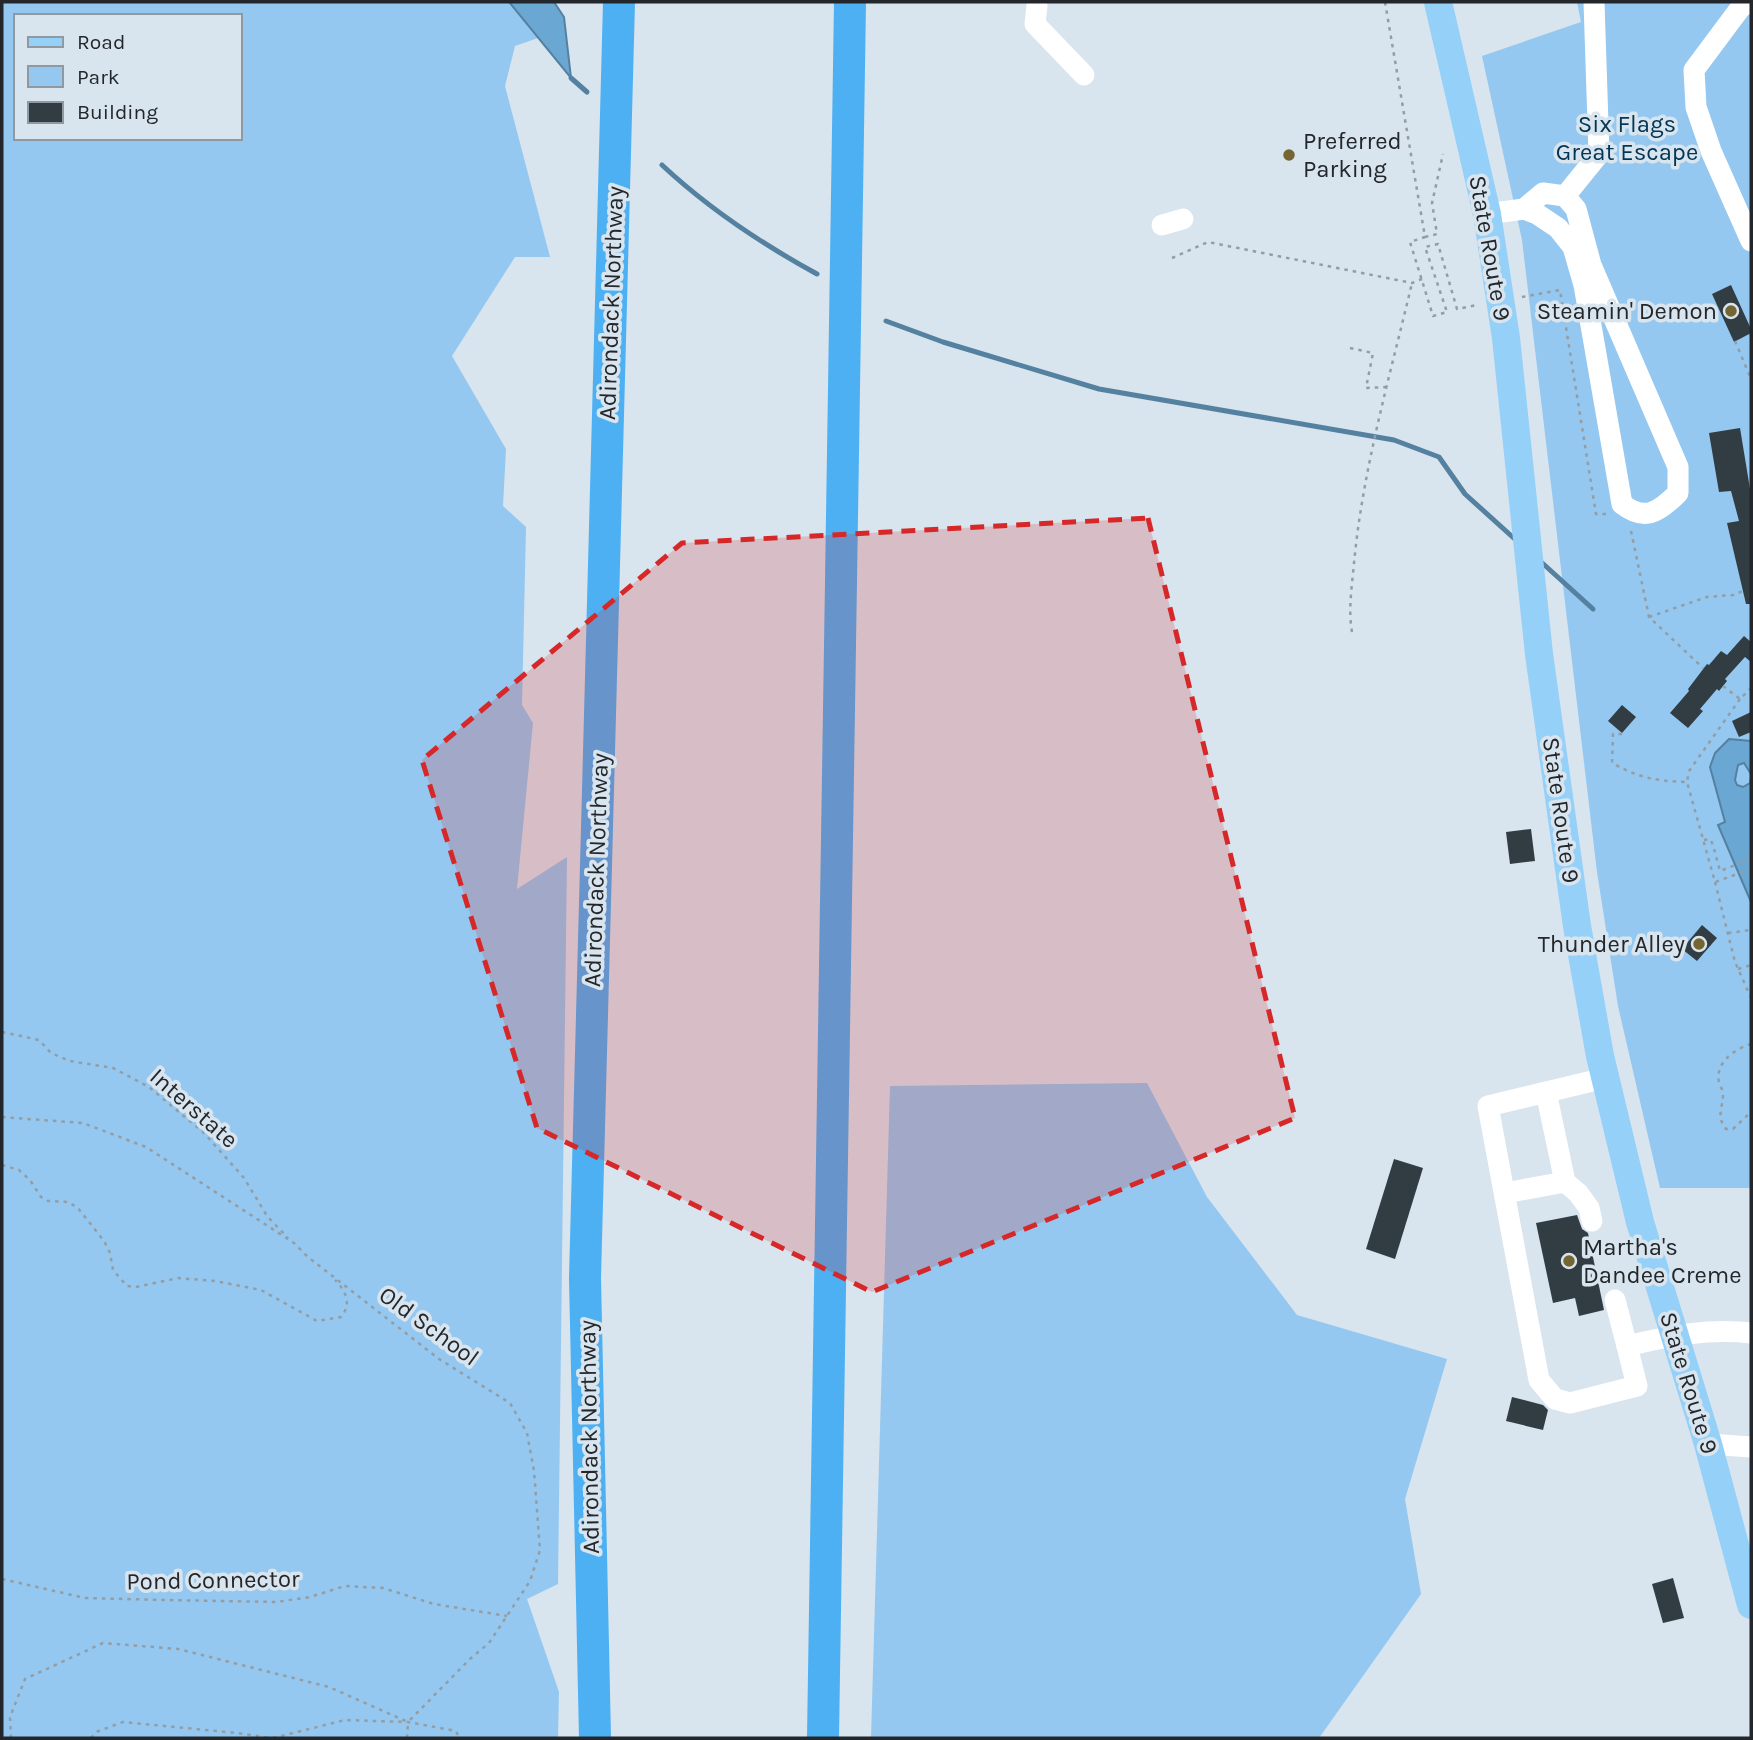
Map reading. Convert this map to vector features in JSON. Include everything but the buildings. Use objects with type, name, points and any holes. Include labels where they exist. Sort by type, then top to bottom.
[{"type":"highway","name":"Adirondack Northway","points":[[596,1738],[585,1278],[619,2]]},
{"type":"highway","points":[[823,1738],[850,2]]},
{"type":"main road","name":"State Route 9","points":[[1438,2],[1487,214],[1506,338],[1539,653],[1577,926],[1605,1078],[1640,1222],[1708,1444],[1751,1605]]},
{"type":"street","points":[[1565,196],[1599,154],[1594,2]]},
{"type":"street","points":[[1749,2],[1741,7],[1694,70],[1696,107],[1751,241]]},
{"type":"street","points":[[1037,6],[1035,24],[1084,75]]},
{"type":"street","points":[[1487,214],[1524,209],[1558,228],[1573,247],[1584,285],[1622,504],[1634,513],[1648,514],[1665,506],[1678,493],[1678,467],[1591,265],[1577,209],[1565,196],[1543,193],[1524,209]]},
{"type":"street","points":[[1162,225],[1183,219]]},
{"type":"street","points":[[1605,1078],[1488,1106],[1539,1380],[1555,1399],[1570,1403],[1637,1385],[1615,1300]]},
{"type":"street","points":[[1546,1092],[1565,1182],[1589,1208],[1592,1221]]},
{"type":"street","points":[[1505,1193],[1565,1182]]},
{"type":"street","points":[[1627,1346],[1675,1335],[1751,1333]]},
{"type":"street","points":[[1708,1444],[1751,1447]]},
{"type":"path","points":[[1385,2],[1425,237]]},
{"type":"path","points":[[1434,277],[1447,312],[1433,316],[1410,242],[1437,234],[1432,203],[1443,154]]},
{"type":"path","points":[[1172,258],[1208,242],[1412,284],[1422,279]]},
{"type":"path","points":[[1352,632],[1349,616],[1357,536],[1371,452],[1412,284]]},
{"type":"path","points":[[1735,341],[1751,379]]},
{"type":"path","points":[[1350,348],[1373,353],[1366,388],[1387,387]]},
{"type":"path","points":[[1583,420],[1596,514]]},
{"type":"path","points":[[1630,527],[1649,617],[1703,668]]},
{"type":"path","points":[[1649,617],[1707,597],[1733,595],[1743,591]]},
{"type":"path","points":[[1723,686],[1740,699]]},
{"type":"path","points":[[1751,688],[1740,699],[1689,771],[1687,782],[1738,969],[1751,998]]},
{"type":"path","points":[[1622,734],[1613,734],[1612,763],[1633,775],[1660,781],[1687,782]]},
{"type":"path","points":[[1704,841],[1710,839],[1720,871],[1751,859]]},
{"type":"path","points":[[1715,882],[1751,869]]},
{"type":"path","points":[[1728,933],[1751,930]]},
{"type":"path","points":[[1738,969],[1751,965]]},
{"type":"path","name":"Interstate","points":[[2,1032],[39,1040],[51,1053],[70,1061],[113,1068],[149,1087],[204,1133],[244,1178],[267,1216],[294,1243]]},
{"type":"path","points":[[1751,1044],[1731,1054],[1718,1072],[1723,1093],[1719,1117],[1726,1129],[1733,1129],[1751,1112]]},
{"type":"path","name":"Old School","points":[[2,1117],[83,1124],[146,1147],[294,1243],[439,1359],[510,1402],[527,1433],[534,1471],[540,1550],[530,1581],[489,1643],[408,1723]]},
{"type":"path","points":[[2,1166],[19,1170],[30,1180],[41,1197],[48,1201],[68,1202],[78,1209],[104,1241],[110,1253],[113,1270],[127,1286],[136,1287],[178,1278],[215,1281],[261,1290],[317,1321],[334,1320],[344,1314],[347,1296],[325,1270]]},
{"type":"path","name":"Pond Connector","points":[[2,1579],[85,1598],[165,1600],[276,1602],[310,1597],[345,1586],[383,1588],[434,1604],[507,1616]]},
{"type":"path","points":[[11,1738],[10,1717],[25,1679],[103,1643],[178,1648],[316,1683],[408,1723]]},
{"type":"path","points":[[91,1738],[96,1732],[123,1723],[237,1732],[272,1738],[345,1720],[408,1723],[456,1731],[459,1738]]},
{"type":"path","points":[[407,1738],[408,1723]]},
{"type":"highlighted area","points":[[1148,518],[1295,1118],[872,1292],[537,1128],[422,760],[682,543]]},
{"type":"green space","points":[[2,2],[509,2],[538,38],[515,46],[505,86],[550,257],[515,257],[452,356],[506,449],[503,506],[526,527],[522,705],[533,723],[517,889],[567,857],[558,1584],[527,1599],[559,1692],[558,1738],[2,1738]]},
{"type":"green space","name":"Six Flags Great Escape","points":[[1577,2],[1751,2],[1751,1188],[1660,1188],[1618,1006],[1597,872],[1522,240],[1482,56],[1581,22]]},
{"type":"green space","points":[[1147,1083],[1207,1197],[1297,1315],[1447,1359],[1405,1499],[1421,1594],[1319,1738],[871,1738],[890,1086]]},
{"type":"shaded area","points":[[509,2],[554,2],[564,17],[571,78]]},
{"type":"shaded area","points":[[1729,739],[1751,741],[1751,774],[1744,763],[1738,765],[1735,780],[1737,785],[1743,787],[1750,783],[1751,777],[1751,902],[1718,825],[1725,822],[1710,767],[1715,753]]},
{"type":"waterway","points":[[571,78],[587,92]]},
{"type":"waterway","points":[[662,165],[697,196],[736,224],[817,274]]},
{"type":"waterway","points":[[886,321],[943,342],[1099,389],[1394,440],[1439,457],[1465,494],[1517,541]]},
{"type":"waterway","points":[[1540,561],[1593,609]]},
{"type":"place","name":"Preferred Parking","points":[[1289,155]]},
{"type":"place","name":"Steamin' Demon","points":[[1731,311]]},
{"type":"place","name":"Thunder Alley","points":[[1699,944]]},
{"type":"place","name":"Martha's Dandee Creme","points":[[1569,1261]]}]
